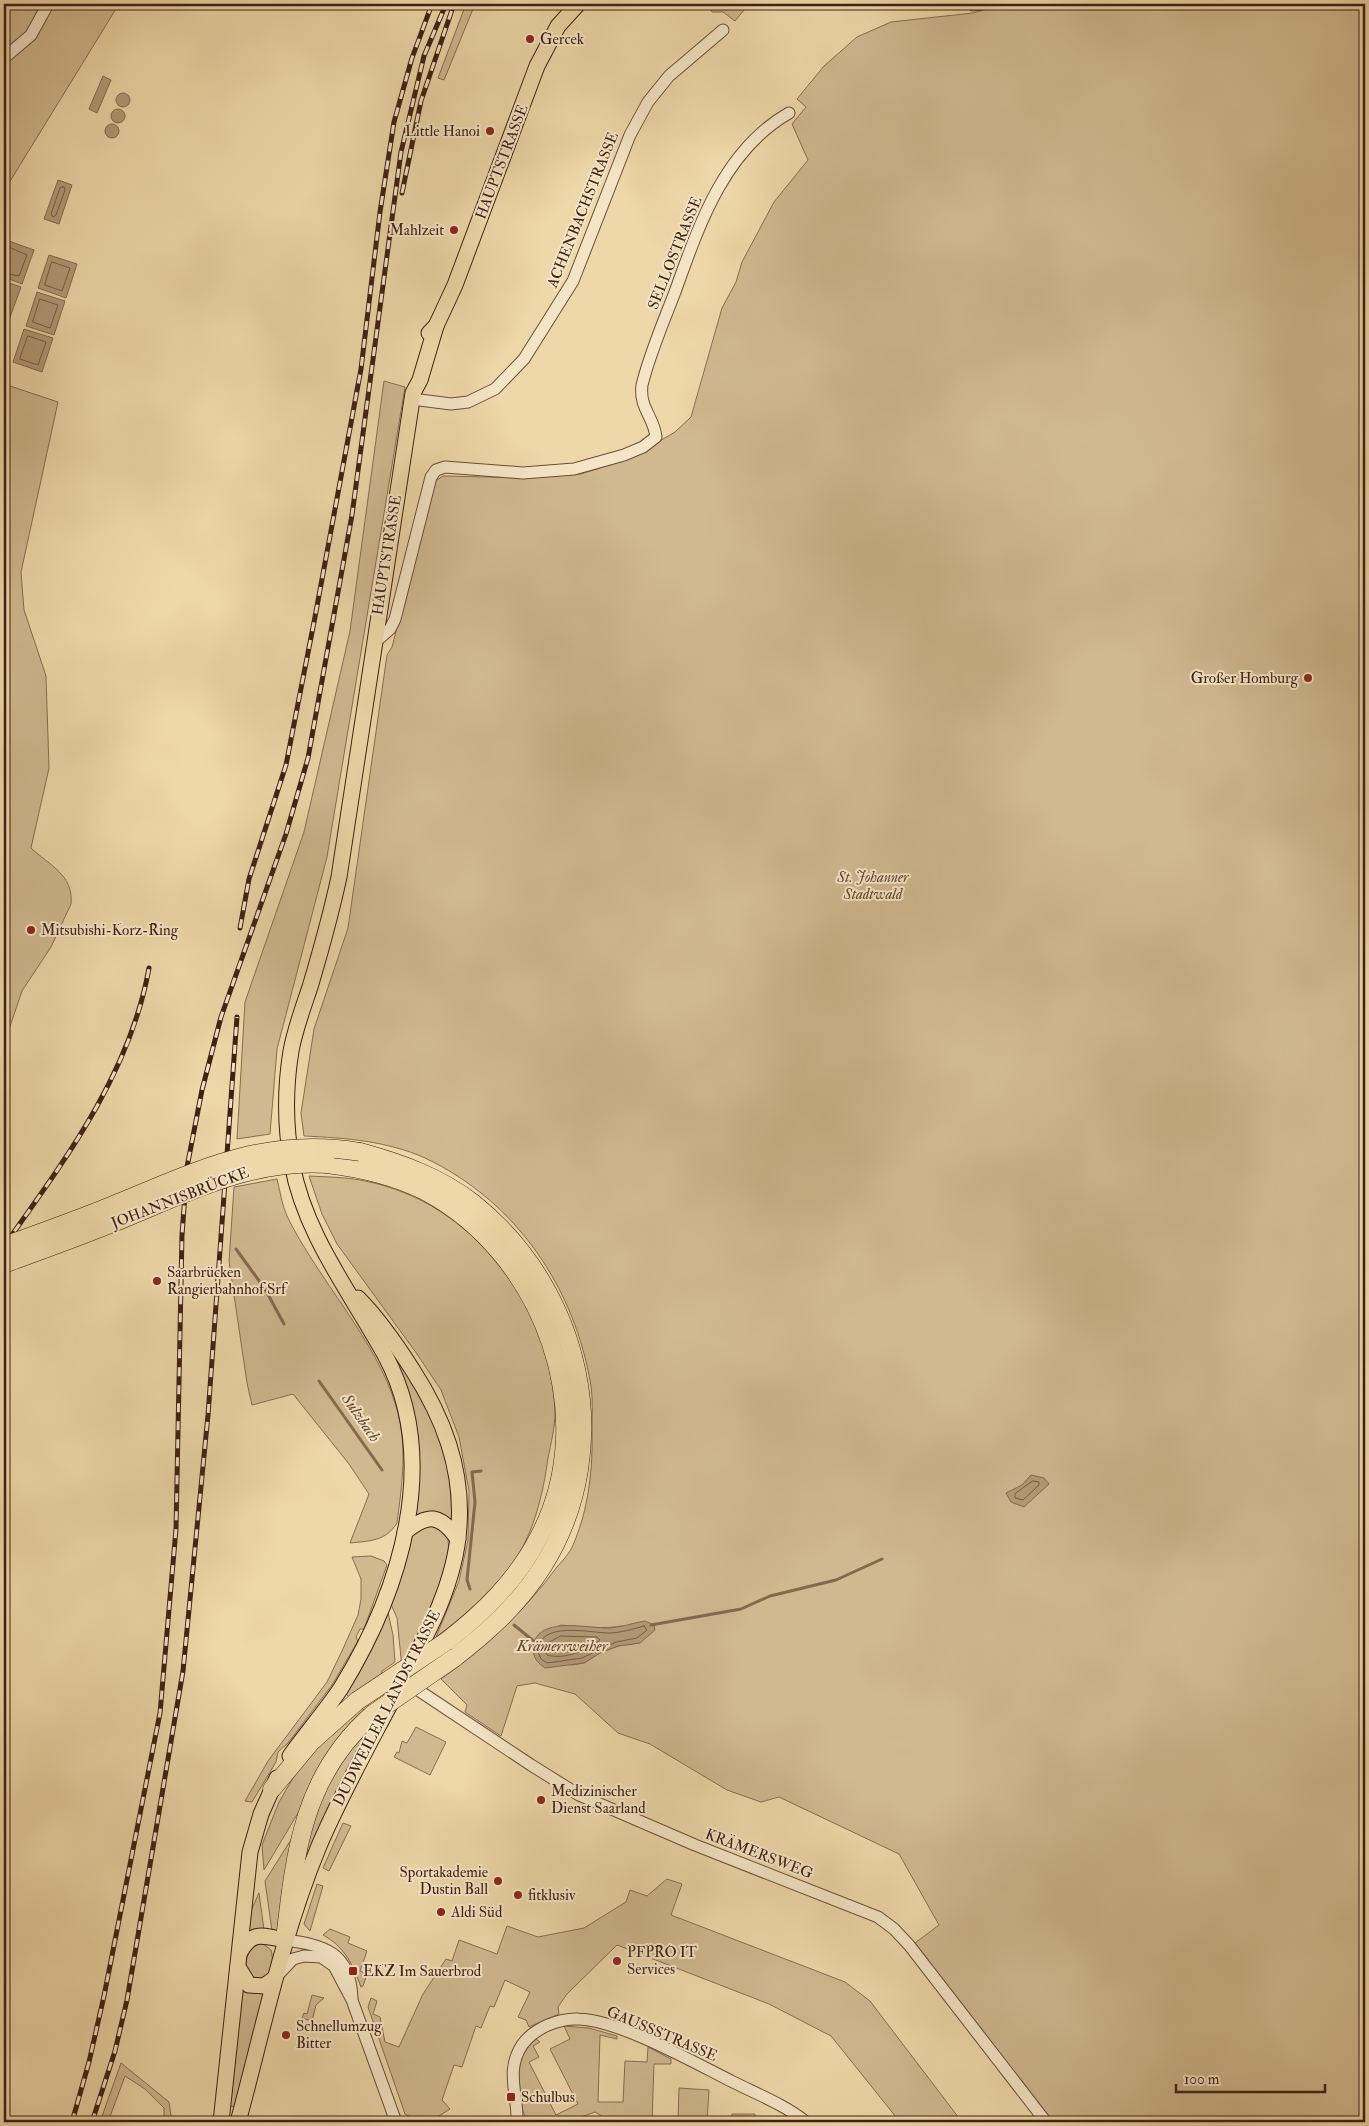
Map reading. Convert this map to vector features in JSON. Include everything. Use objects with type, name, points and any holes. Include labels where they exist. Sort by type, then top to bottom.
[{"type":"highway","name":"JOHANNISBRÜCKE","points":[[4,1246],[228,1159],[262,1151],[291,1148],[339,1149],[360,1152],[399,1164],[447,1186],[472,1202],[508,1235],[539,1276],[552,1300],[571,1348],[577,1374],[582,1424],[582,1447],[574,1490],[564,1522],[544,1565],[526,1591],[498,1623],[454,1658],[373,1714],[352,1734],[338,1751],[310,1802],[299,1838],[285,1940]]},
{"type":"highway","name":"JOHANNISBRÜCKE","points":[[4,1264],[101,1228],[233,1174],[264,1167],[292,1164],[327,1164],[391,1177],[425,1192],[484,1235],[501,1254],[525,1288],[545,1328],[560,1374],[565,1402],[564,1456],[551,1510],[540,1536],[516,1576],[502,1592],[447,1641],[358,1701],[311,1742],[272,1789]]},
{"type":"main road","name":"HAUPTSTRASSE","points":[[363,717],[413,396],[420,380],[436,326],[456,285],[537,66],[558,26],[578,4]]},
{"type":"main road","name":"DUDWEILER LANDSTRASSE","points":[[221,2122],[250,1852],[261,1814],[283,1766],[339,1690],[364,1646],[390,1586],[405,1532],[412,1478],[412,1437],[409,1418],[397,1380],[370,1330],[353,1304],[344,1284],[325,1254],[302,1203],[292,1163],[286,1100],[292,1049],[332,910],[353,791],[363,717]]},
{"type":"main road","name":"DUDWEILER LANDSTRASSE","points":[[238,2122],[285,1940],[326,1829],[435,1614],[451,1570],[458,1539],[459,1511],[454,1462],[435,1406],[379,1322],[344,1284]]},
{"type":"main road","points":[[405,1532],[424,1520],[437,1518],[448,1526],[458,1539]]},
{"type":"main road","points":[[275,1978],[264,1986],[248,1985],[239,1960],[247,1940],[252,1937],[285,1940]]},
{"type":"street","points":[[4,58],[31,35],[48,4]]},
{"type":"street","name":"ACHENBACHSTRASSE","points":[[413,396],[451,404],[468,402],[495,389],[524,359],[574,281],[630,135],[648,102],[669,76],[723,30]]},
{"type":"street","name":"SELLOSTRASSE","points":[[374,642],[390,629],[395,620],[419,519],[431,477],[436,470],[445,467],[523,473],[574,468],[615,458],[642,447],[656,437],[655,428],[642,403],[642,385],[699,227],[712,198],[740,154],[773,122],[789,113]]},
{"type":"street","name":"KRÄMERSWEG","points":[[403,1680],[579,1795],[687,1842],[878,1917],[894,1929],[909,1945],[1046,2122]]},
{"type":"street","points":[[285,1940],[319,1945],[338,1957],[349,1977],[352,2000]]},
{"type":"street","points":[[275,1978],[294,1959],[314,1955],[321,1957],[334,1966],[352,2000],[396,2122]]},
{"type":"street","name":"GAUSSSTRASSE","points":[[517,2122],[512,2073],[515,2060],[523,2043],[550,2025],[568,2019],[580,2019],[622,2031],[677,2054],[776,2104],[806,2122]]},
{"type":"green space","points":[[4,4],[119,4],[4,191]]},
{"type":"green space","points":[[466,4],[475,4],[444,80],[438,78]]},
{"type":"green space","points":[[707,4],[749,4],[735,21],[723,12],[712,12]]},
{"type":"green space","name":"St. Johanner Stadtwald","points":[[1005,4],[1365,4],[1365,2122],[1053,2122],[915,1943],[939,1925],[899,1854],[779,1797],[761,1802],[727,1790],[650,1744],[618,1733],[575,1694],[535,1683],[517,1686],[501,1736],[465,1712],[467,1705],[441,1679],[489,1642],[532,1598],[572,1548],[583,1517],[591,1473],[592,1391],[583,1350],[571,1315],[555,1282],[536,1251],[513,1223],[487,1198],[458,1176],[411,1152],[366,1141],[304,1136],[301,1113],[314,1029],[348,928],[387,655],[392,647],[434,482],[443,476],[527,478],[581,474],[629,459],[675,432],[691,417],[722,308],[736,282],[742,262],[774,202],[808,160],[792,124],[806,107],[797,99],[824,66],[857,37],[891,22],[973,13]],"holes":[[[561,1625],[600,1628],[622,1626],[639,1643],[618,1646],[600,1653],[584,1663],[572,1665],[533,1646],[538,1636]]]},
{"type":"green space","points":[[384,381],[405,387],[327,857],[277,1049],[270,1134],[237,1139],[245,1002],[304,832],[350,631]]},
{"type":"green space","points":[[4,384],[58,402],[21,572],[24,610],[46,676],[49,768],[31,848],[59,871],[69,885],[71,904],[51,947],[22,991],[7,1035],[4,1052]]},
{"type":"green space","points":[[309,1176],[365,1181],[404,1193],[440,1211],[472,1235],[499,1265],[522,1298],[539,1335],[550,1373],[555,1413],[554,1429],[543,1486],[532,1527],[520,1552],[495,1585],[467,1612],[436,1637],[459,1581],[468,1540],[469,1491],[459,1437],[441,1390],[337,1244],[322,1214]]},
{"type":"green space","points":[[277,1179],[287,1216],[314,1263],[375,1357],[387,1381],[396,1406],[400,1421],[403,1450],[397,1523],[383,1537],[377,1539],[350,1543],[369,1494],[349,1464],[293,1394],[252,1405],[229,1261],[234,1187]]},
{"type":"green space","points":[[384,1338],[424,1402],[442,1444],[451,1492],[452,1520],[437,1513],[414,1516],[418,1436],[409,1398]]},
{"type":"green space","points":[[427,1526],[436,1526],[446,1531],[448,1545],[447,1562],[435,1600],[402,1668],[397,1618],[390,1602],[410,1538],[418,1530]]},
{"type":"green space","points":[[371,1556],[384,1561],[387,1565],[364,1629],[360,1629],[356,1637],[358,1641],[332,1685],[288,1743],[278,1752],[276,1762],[252,1802],[245,1801],[268,1761],[327,1682],[358,1615],[361,1599],[361,1579],[352,1557]]},
{"type":"green space","points":[[387,1608],[393,1635],[395,1662],[382,1671],[382,1674],[349,1697],[344,1692]]},
{"type":"green space","points":[[362,1708],[364,1710],[335,1743],[311,1782],[298,1813],[264,1870],[262,1845],[279,1802],[296,1773],[316,1747]]},
{"type":"green space","points":[[375,1726],[302,1872],[309,1831],[324,1791],[346,1756],[359,1740]]},
{"type":"green space","points":[[416,1727],[446,1742],[430,1775],[394,1757],[397,1752],[399,1753],[402,1741],[407,1743]]},
{"type":"green space","points":[[343,1823],[351,1826],[329,1871],[323,1868]]},
{"type":"green space","points":[[292,1838],[279,1932],[272,1931],[265,1881]]},
{"type":"green space","points":[[667,1879],[682,1884],[671,1915],[845,1982],[870,2001],[962,2122],[900,2122],[831,2036],[769,2004],[617,1945],[567,1994],[558,2007],[559,2014],[529,2027],[526,2020],[518,2017],[530,1992],[505,1980],[494,2007],[490,2006],[481,2028],[476,2026],[462,2067],[454,2065],[442,2100],[450,2109],[428,2121],[419,2120],[405,2114],[368,2007],[371,1998],[377,2001],[373,2014],[380,2017],[385,2042],[399,2047],[423,1994],[446,1959],[452,1961],[459,1940],[497,1954],[507,1926],[538,1937],[584,1928],[626,1902],[630,1890],[647,1896]]},
{"type":"green space","points":[[317,1884],[323,1886],[310,1931],[304,1924]]},
{"type":"green space","points":[[259,1893],[264,1930],[248,1931],[250,1913]]},
{"type":"green space","points":[[330,1929],[350,1937],[348,1943],[367,1951],[360,1971],[367,1974],[363,1986],[361,1987],[355,1971],[343,1951],[323,1935]]},
{"type":"green space","points":[[262,1943],[271,1950],[272,1963],[267,1975],[259,1979],[249,1975],[246,1962],[253,1947],[256,1944]]},
{"type":"green space","points":[[241,1989],[254,1993],[266,1991],[236,2107],[230,2106]]},
{"type":"green space","points":[[312,1995],[324,1998],[316,2005],[312,2021],[302,2018],[304,2013],[307,2014]]},
{"type":"green space","points":[[564,2026],[589,2028],[617,2036],[617,2039],[600,2035],[598,2102],[623,2102],[625,2061],[647,2062],[648,2047],[671,2059],[671,2064],[654,2064],[652,2122],[612,2122],[595,2112],[570,2120],[552,2122],[543,2122],[525,2116],[519,2082],[521,2060],[529,2046],[536,2039],[540,2042],[533,2046],[539,2057],[529,2062],[556,2115],[578,2104],[550,2049],[570,2039]]},
{"type":"green space","points":[[121,2063],[169,2102],[172,2122],[164,2122],[164,2108],[145,2089],[125,2076],[108,2122],[100,2122]]},
{"type":"green space","points":[[679,2088],[709,2090],[707,2122],[678,2122]]},
{"type":"green space","points":[[732,2114],[755,2114],[755,2118],[762,2118],[762,2122],[732,2122]]},
{"type":"water","points":[[103,76],[111,80],[97,113],[89,109]]},
{"type":"water","points":[[120,93],[126,93],[130,100],[126,107],[120,107],[116,103],[116,97]]},
{"type":"water","points":[[115,109],[121,109],[125,116],[121,123],[115,123],[111,119],[111,113]]},
{"type":"water","points":[[109,124],[115,124],[119,131],[115,138],[109,138],[105,134],[105,128]]},
{"type":"water","points":[[58,180],[72,185],[59,224],[44,219]]},
{"type":"water","points":[[6,240],[34,250],[22,284],[4,277]]},
{"type":"water","points":[[49,255],[77,264],[66,298],[38,288]]},
{"type":"water","points":[[4,281],[21,287],[9,320],[4,318]]},
{"type":"water","points":[[37,292],[65,301],[54,335],[26,326]]},
{"type":"water","points":[[24,329],[53,338],[42,372],[13,362]]},
{"type":"water","points":[[1031,1475],[1044,1478],[1049,1484],[1024,1507],[1011,1502],[1006,1493],[1022,1485]]},
{"type":"water","name":"Krämersweiher","points":[[645,1621],[654,1625],[655,1630],[640,1643],[618,1646],[600,1653],[584,1663],[545,1668],[534,1655],[533,1649],[536,1638],[543,1631],[553,1627],[610,1628]]},
{"type":"waterway","name":"Sulzbach","points":[[236,1249],[265,1289],[284,1324]]},
{"type":"waterway","name":"Sulzbach","points":[[319,1381],[382,1470]]},
{"type":"waterway","points":[[470,1589],[467,1580],[475,1502],[472,1472],[481,1471]]},
{"type":"waterway","points":[[651,1625],[741,1609],[770,1596],[836,1580],[882,1559]]},
{"type":"waterway","points":[[514,1625],[536,1643]]},
{"type":"railway","points":[[240,928],[249,879],[286,765],[315,617],[361,369],[380,212],[394,122],[412,58],[432,4]]},
{"type":"railway","points":[[72,2122],[89,2062],[104,1996],[160,1713],[176,1529],[182,1235],[187,1167],[202,1090],[221,1017],[286,834],[308,758],[352,515],[401,152],[424,56],[446,4]]},
{"type":"railway","points":[[402,193],[421,101],[454,4]]},
{"type":"railway","points":[[4,1246],[72,1148],[111,1080],[127,1044],[140,1007],[149,968]]},
{"type":"railway","points":[[92,2122],[115,2051],[127,2000],[183,1671],[208,1415],[237,1017]]},
{"type":"place","name":"Gercek","points":[[530,39]]},
{"type":"place","name":"Little Hanoi","points":[[490,131]]},
{"type":"place","name":"Mahlzeit","points":[[454,230]]},
{"type":"place","name":"Großer Homburg","points":[[1308,678]]},
{"type":"place","name":"Mitsubishi-Korz-Ring","points":[[31,930]]},
{"type":"place","name":"Saarbrücken Rangierbahnhof Srf","points":[[157,1281]]},
{"type":"place","name":"Medizinischer Dienst Saarland","points":[[541,1800]]},
{"type":"place","name":"Sportakademie Dustin Ball","points":[[498,1881]]},
{"type":"place","name":"fitklusiv","points":[[518,1895]]},
{"type":"place","name":"Aldi Süd","points":[[441,1912]]},
{"type":"place","name":"PFPRO IT Services","points":[[617,1961]]},
{"type":"place","name":"EKZ Im Sauerbrod","points":[[353,1971]]},
{"type":"place","name":"Schnellumzug Bitter","points":[[286,2035]]},
{"type":"place","name":"Schulbus","points":[[511,2097]]}]
